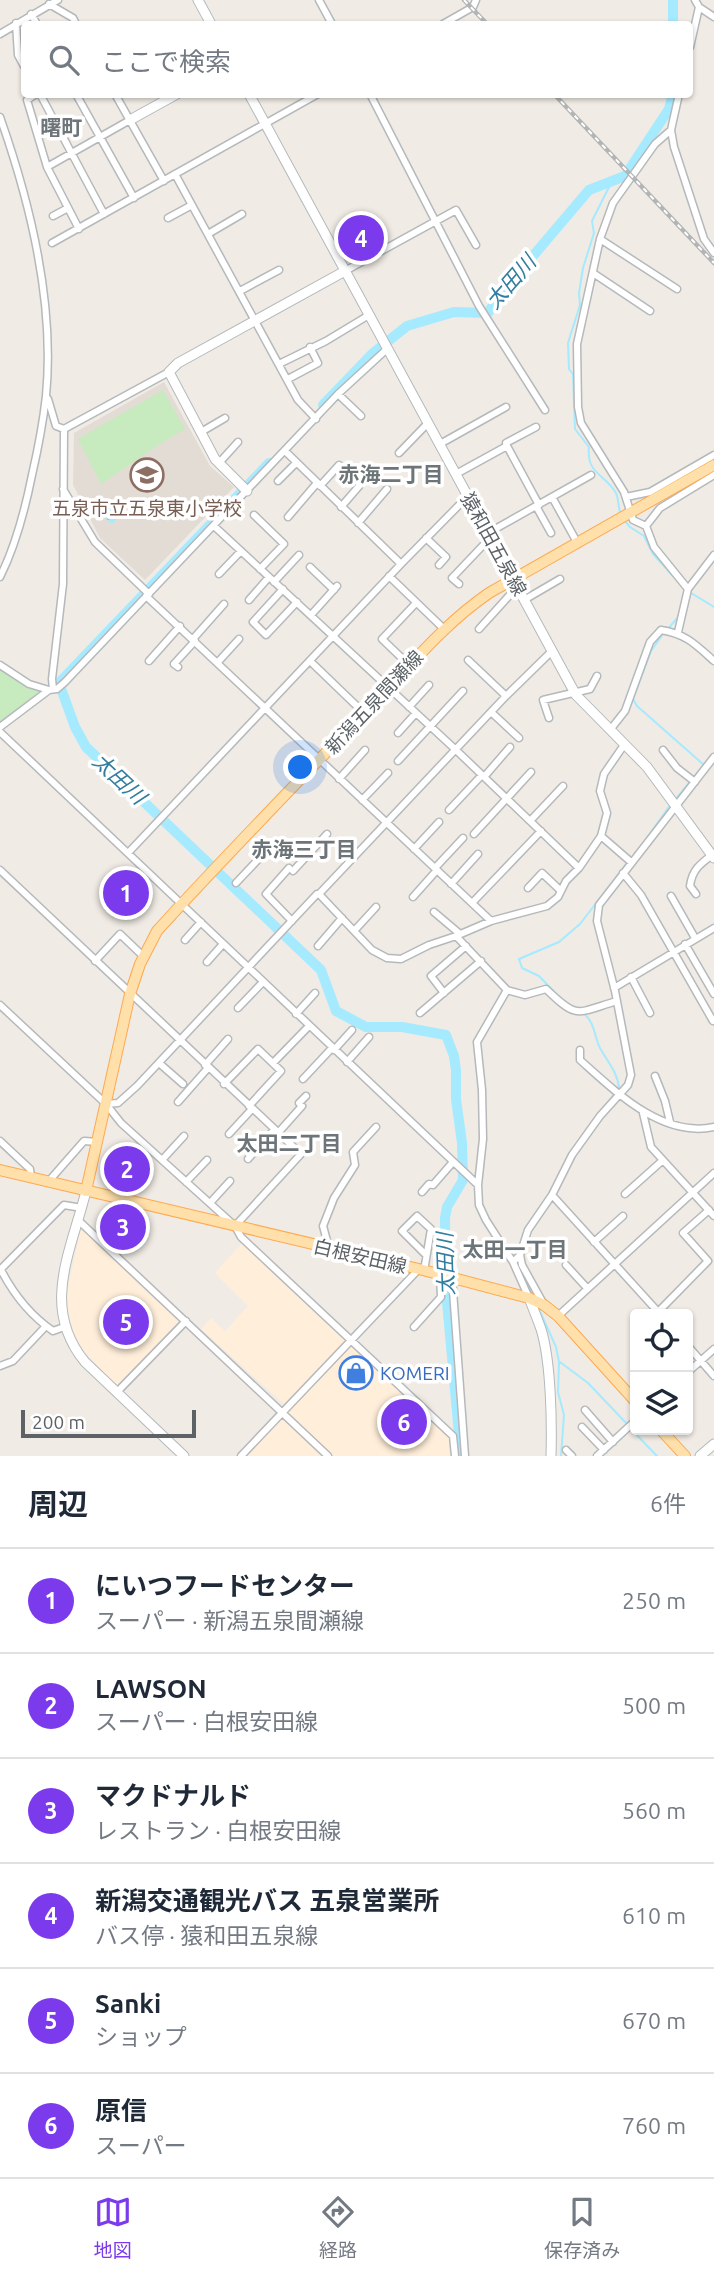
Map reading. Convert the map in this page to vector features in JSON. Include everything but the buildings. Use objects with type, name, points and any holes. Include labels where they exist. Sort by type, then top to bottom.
[{"type":"main road","points":[[198,0],[209,21]]},
{"type":"main road","points":[[130,120],[170,98]]},
{"type":"main road","name":"猿和田五泉線","points":[[251,98],[574,691],[655,778],[713,857]]},
{"type":"main road","points":[[245,489],[219,463],[169,372],[178,363],[345,271]]},
{"type":"main road","name":"新潟五泉間瀬線","points":[[86,1191],[130,994],[144,957],[158,931],[460,613],[489,593],[515,584],[618,520],[714,466]]},
{"type":"main road","name":"白根安田線","points":[[0,1170],[440,1274],[528,1298],[544,1305],[558,1316],[630,1395]]},
{"type":"main road","points":[[86,1191],[60,1292],[64,1327],[73,1347],[184,1456]]},
{"type":"main road","points":[[528,1298],[544,1346],[552,1427],[551,1456]]},
{"type":"main road","points":[[666,1435],[685,1456]]},
{"type":"main road","points":[[700,1456],[714,1444]]},
{"type":"street","points":[[0,34],[58,0]]},
{"type":"street","points":[[318,0],[330,21]]},
{"type":"street","points":[[448,21],[472,6],[476,0]]},
{"type":"street","points":[[49,4],[74,21]]},
{"type":"street","points":[[693,29],[697,4],[714,17]]},
{"type":"street","points":[[31,14],[35,21]]},
{"type":"street","points":[[16,23],[18,55],[21,60]]},
{"type":"street","points":[[31,98],[27,100],[47,167],[79,229]]},
{"type":"street","points":[[40,98],[104,214]]},
{"type":"street","points":[[78,98],[134,198]]},
{"type":"street","points":[[117,98],[164,181]]},
{"type":"street","points":[[52,243],[311,98]]},
{"type":"street","points":[[372,98],[483,313],[545,411]]},
{"type":"street","points":[[678,98],[671,130],[704,240],[714,253]]},
{"type":"street","points":[[0,117],[11,149],[40,267],[48,354],[46,394],[25,509],[0,577]]},
{"type":"street","points":[[47,167],[130,120]]},
{"type":"street","points":[[671,130],[649,152],[612,204],[600,239],[577,344],[578,407],[581,423],[613,472],[633,520],[646,526],[654,547],[688,589]]},
{"type":"street","points":[[175,174],[298,400],[313,416]]},
{"type":"street","points":[[167,218],[192,205]]},
{"type":"street","points":[[53,216],[68,208]]},
{"type":"street","points":[[345,271],[456,210],[476,245]]},
{"type":"street","points":[[208,234],[242,214]]},
{"type":"street","points":[[600,239],[677,289]]},
{"type":"street","points":[[240,291],[279,270]]},
{"type":"street","points":[[593,274],[650,311]]},
{"type":"street","points":[[279,364],[369,315]]},
{"type":"street","points":[[0,665],[29,684],[57,689],[214,526],[245,489],[285,452],[313,416],[385,345]]},
{"type":"street","points":[[288,379],[318,363],[310,347]]},
{"type":"street","points":[[46,394],[55,426],[64,429],[169,372]]},
{"type":"street","points":[[338,394],[360,416]]},
{"type":"street","points":[[440,444],[506,407]]},
{"type":"street","points":[[201,432],[225,418]]},
{"type":"street","points":[[399,453],[428,422]]},
{"type":"street","points":[[456,474],[536,427]]},
{"type":"street","points":[[0,727],[51,690],[63,584],[64,429]]},
{"type":"street","points":[[219,463],[238,442]]},
{"type":"street","points":[[507,446],[551,533]]},
{"type":"street","points":[[285,452],[401,564]]},
{"type":"street","points":[[625,497],[650,492],[714,455]]},
{"type":"street","points":[[278,481],[296,463]]},
{"type":"street","points":[[288,517],[339,465]]},
{"type":"street","points":[[459,584],[452,578],[489,536],[591,475]]},
{"type":"street","points":[[646,526],[660,508],[714,475]]},
{"type":"street","points":[[341,507],[366,478]]},
{"type":"street","points":[[62,487],[95,542],[319,760],[491,920]]},
{"type":"street","points":[[358,523],[387,489]]},
{"type":"street","points":[[128,853],[468,496]]},
{"type":"street","points":[[552,497],[578,544]]},
{"type":"street","points":[[254,515],[284,544],[260,569]]},
{"type":"street","points":[[214,526],[579,868]]},
{"type":"street","points":[[426,538],[446,557],[439,565]]},
{"type":"street","points":[[219,574],[241,551]]},
{"type":"street","points":[[249,600],[299,555]]},
{"type":"street","points":[[678,632],[688,589],[714,555]]},
{"type":"street","points":[[310,567],[336,588],[311,615]]},
{"type":"street","points":[[389,576],[444,629]]},
{"type":"street","points":[[524,600],[561,579]]},
{"type":"street","points":[[479,629],[515,584]]},
{"type":"street","points":[[283,590],[253,622],[266,635],[297,602]]},
{"type":"street","points":[[409,665],[382,639],[416,603]]},
{"type":"street","points":[[178,667],[174,663],[224,604]]},
{"type":"street","points":[[149,661],[180,626]]},
{"type":"street","points":[[610,730],[625,712],[650,642],[661,630],[678,632],[714,661]]},
{"type":"street","points":[[218,662],[239,639]]},
{"type":"street","points":[[106,1104],[118,1103],[159,1063],[317,894],[552,651]]},
{"type":"street","points":[[468,660],[506,696]]},
{"type":"street","points":[[310,661],[364,713]]},
{"type":"street","points":[[550,718],[542,699],[590,689],[597,676]]},
{"type":"street","points":[[409,707],[429,685]]},
{"type":"street","points":[[398,761],[463,691]]},
{"type":"street","points":[[491,712],[519,738]]},
{"type":"street","points":[[398,733],[416,713]]},
{"type":"street","points":[[0,732],[478,1185]]},
{"type":"street","points":[[319,894],[372,950],[387,958],[401,959],[491,920],[547,906],[558,897],[566,881],[579,868],[601,836],[607,813],[600,790],[604,774],[624,745]]},
{"type":"street","points":[[449,810],[510,747]]},
{"type":"street","points":[[339,779],[365,750]]},
{"type":"street","points":[[663,750],[677,768],[695,782]]},
{"type":"street","points":[[513,1262],[520,1255],[528,1230],[552,1195],[572,1155],[600,1116],[628,1085],[631,1075],[617,1001],[597,921],[599,905],[714,757]]},
{"type":"street","points":[[474,834],[531,772]]},
{"type":"street","points":[[362,800],[388,773]]},
{"type":"street","points":[[530,821],[563,786]]},
{"type":"street","points":[[414,849],[439,822]]},
{"type":"street","points":[[472,903],[541,831]]},
{"type":"street","points":[[292,921],[266,894],[327,834]]},
{"type":"street","points":[[601,836],[631,862]]},
{"type":"street","points":[[413,897],[463,838]]},
{"type":"street","points":[[236,883],[269,848]]},
{"type":"street","points":[[451,884],[478,854]]},
{"type":"street","points":[[696,894],[690,886],[691,876],[695,868],[713,857]]},
{"type":"street","points":[[0,870],[301,1154],[235,1226]]},
{"type":"street","points":[[528,888],[542,873],[561,891]]},
{"type":"street","points":[[623,873],[641,895],[713,1021]]},
{"type":"street","points":[[671,896],[695,939]]},
{"type":"street","points":[[354,931],[376,907]]},
{"type":"street","points":[[434,912],[507,990],[525,995],[546,989],[567,1008],[580,1012],[617,1001]]},
{"type":"street","points":[[318,946],[342,918]]},
{"type":"street","points":[[184,940],[201,922]]},
{"type":"street","points":[[614,988],[714,928]]},
{"type":"street","points":[[95,961],[120,934],[144,957]]},
{"type":"street","points":[[207,962],[223,944]]},
{"type":"street","points":[[685,944],[714,994]]},
{"type":"street","points":[[444,993],[430,976],[466,946]]},
{"type":"street","points":[[420,1013],[481,961]]},
{"type":"street","points":[[631,977],[650,1013]]},
{"type":"street","points":[[239,1008],[262,982]]},
{"type":"street","points":[[507,990],[477,1042],[483,1139],[478,1185],[479,1205],[513,1262],[528,1298]]},
{"type":"street","points":[[296,1014],[315,993]]},
{"type":"street","points":[[0,1006],[106,1104],[121,1123],[235,1226],[241,1237],[453,1436],[455,1456]]},
{"type":"street","points":[[273,1063],[309,1026]]},
{"type":"street","points":[[303,1079],[352,1030]]},
{"type":"street","points":[[347,1062],[369,1037]]},
{"type":"street","points":[[178,1102],[228,1039]]},
{"type":"street","points":[[225,1084],[258,1049],[281,1072],[229,1134]]},
{"type":"street","points":[[580,1051],[580,1060],[643,1113],[701,1130],[714,1127]]},
{"type":"street","points":[[159,1063],[183,1084]]},
{"type":"street","points":[[655,1076],[670,1122]]},
{"type":"street","points":[[247,1159],[302,1106],[299,1103],[306,1096]]},
{"type":"street","points":[[643,1113],[651,1147],[711,1213],[684,1233],[708,1261],[663,1309]]},
{"type":"street","points":[[328,1248],[323,1226],[334,1198],[355,1166],[353,1152],[376,1127]]},
{"type":"street","points":[[162,1160],[184,1136]]},
{"type":"street","points":[[0,1141],[30,1169],[31,1178]]},
{"type":"street","points":[[47,1182],[84,1141],[98,1142]]},
{"type":"street","points":[[186,1182],[207,1160]]},
{"type":"street","points":[[625,1194],[663,1160]]},
{"type":"street","points":[[422,1192],[429,1184],[433,1185],[453,1162]]},
{"type":"street","points":[[558,1316],[714,1172]]},
{"type":"street","points":[[210,1203],[230,1181]]},
{"type":"street","points":[[552,1195],[655,1309]]},
{"type":"street","points":[[64,1327],[53,1331],[46,1326],[12,1291],[0,1270],[64,1205],[82,1208]]},
{"type":"street","points":[[241,1456],[421,1270],[426,1255],[431,1229],[417,1216],[402,1231],[426,1255]]},
{"type":"street","points":[[594,1242],[623,1216]]},
{"type":"street","points":[[78,1220],[328,1456]]},
{"type":"street","points":[[520,1255],[522,1265],[544,1305]]},
{"type":"street","points":[[566,1265],[587,1288]]},
{"type":"street","points":[[414,1326],[442,1297],[440,1274]]},
{"type":"street","points":[[452,1277],[466,1456]]},
{"type":"street","points":[[117,1392],[186,1321]]},
{"type":"street","points":[[1,1363],[13,1361],[46,1326]]},
{"type":"street","points":[[693,1367],[714,1349]]},
{"type":"street","points":[[693,1352],[714,1376]]},
{"type":"street","points":[[585,1410],[613,1442]]},
{"type":"street","points":[[597,1456],[630,1426]]},
{"type":"street","points":[[582,1427],[604,1450]]},
{"type":"street","points":[[566,1450],[572,1456]]},
{"type":"shaded area","name":"五泉市立五泉東小学校","points":[[164,382],[210,466],[234,487],[145,580],[100,538],[73,485],[74,433]]},
{"type":"shaded area","points":[[81,1228],[180,1320],[117,1387],[74,1336],[65,1301]]},
{"type":"shaded area","points":[[242,1243],[451,1440],[453,1456],[239,1456],[286,1406],[201,1329],[211,1318],[225,1331],[248,1306],[215,1273]]},
{"type":"green space","points":[[163,390],[185,429],[101,484],[78,439]]},
{"type":"green space","points":[[0,669],[43,689],[0,723]]},
{"type":"water","points":[[104,498],[121,513],[112,524],[95,508]]},
{"type":"waterway","name":"太田川","points":[[673,0],[673,21]]},
{"type":"waterway","name":"太田川","points":[[323,405],[372,354],[407,326],[454,312],[488,313],[499,296],[589,190],[625,176],[669,109],[672,98]]},
{"type":"waterway","points":[[621,515],[616,493],[593,468],[589,447],[575,429],[573,374],[569,369],[568,343],[580,305],[583,268],[594,233],[592,221],[609,187],[625,176]]},
{"type":"waterway","name":"太田川","points":[[269,463],[59,683],[75,727],[86,747],[321,970],[336,1011],[366,1027],[402,1027],[446,1035],[454,1056],[462,1143],[463,1180],[447,1207],[445,1218],[446,1291],[461,1456]]},
{"type":"waterway","points":[[624,520],[644,536],[653,554],[684,588]]},
{"type":"waterway","points":[[691,593],[714,607]]},
{"type":"waterway","points":[[667,630],[679,616]]},
{"type":"waterway","points":[[663,634],[651,651],[633,699],[637,706],[704,765],[675,800]]},
{"type":"waterway","points":[[644,842],[671,804]]},
{"type":"waterway","points":[[561,999],[539,976],[522,968],[519,959],[559,942],[580,924],[627,863]]},
{"type":"waterway","points":[[583,1013],[592,1025],[619,1088],[599,1113]]},
{"type":"waterway","points":[[562,1168],[573,1148]]},
{"type":"waterway","points":[[526,1227],[543,1203]]},
{"type":"waterway","points":[[517,1254],[524,1232]]},
{"type":"waterway","points":[[521,1272],[533,1295]]},
{"type":"waterway","points":[[538,1307],[556,1347],[559,1362],[558,1392],[564,1415],[561,1456]]},
{"type":"waterway","points":[[560,1362],[588,1383],[628,1425]]},
{"type":"waterway","points":[[637,1435],[657,1456]]},
{"type":"railway","points":[[464,0],[484,21]]},
{"type":"railway","points":[[558,98],[714,263]]},
{"type":"place","name":"新潟交通観光バス 五泉営業所","points":[[361,238]]},
{"type":"place","name":"五泉市立五泉東小学校","points":[[147,475]]},
{"type":"place","name":"にいつフードセンター","points":[[126,893]]},
{"type":"place","name":"LAWSON","points":[[127,1169]]},
{"type":"place","name":"マクドナルド","points":[[123,1227]]},
{"type":"place","name":"Sanki","points":[[126,1322]]},
{"type":"place","name":"KOMERI","points":[[356,1373]]},
{"type":"place","name":"原信","points":[[404,1422]]},
{"type":"district","name":"曙町","points":[[61,128]]},
{"type":"district","name":"赤海二丁目","points":[[391,475]]},
{"type":"district","name":"赤海三丁目","points":[[304,850]]},
{"type":"district","name":"太田二丁目","points":[[289,1144]]},
{"type":"district","name":"太田一丁目","points":[[515,1250]]}]
